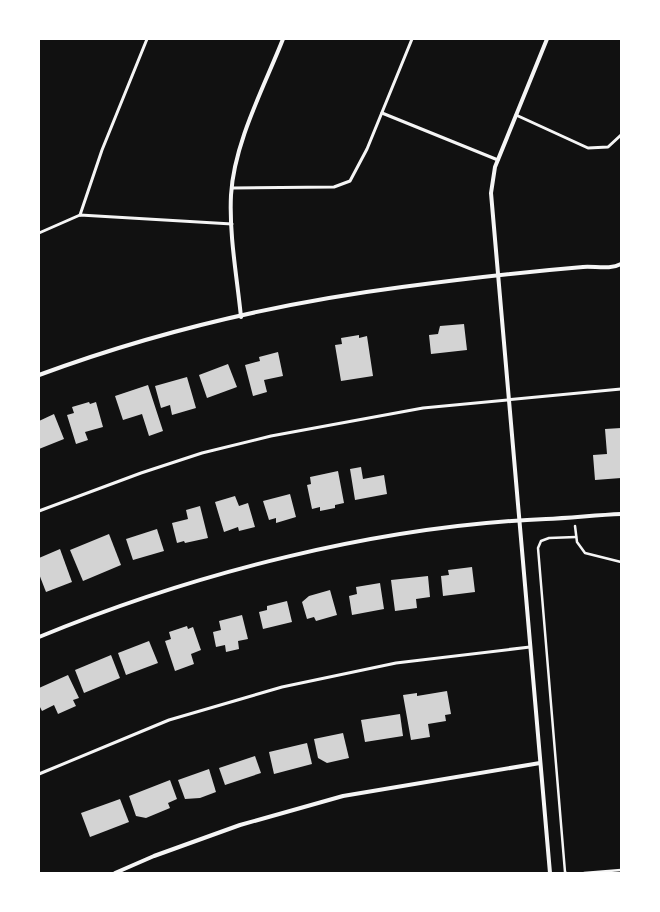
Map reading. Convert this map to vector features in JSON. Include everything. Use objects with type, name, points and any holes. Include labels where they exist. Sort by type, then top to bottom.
[{"type":"street","points":[[241,317],[232,224],[233,188],[237,160],[243,137],[283,39]]},
{"type":"street","points":[[547,39],[498,160],[492,180],[491,193],[550,873]]},
{"type":"street","points":[[39,375],[133,344],[195,327],[340,296],[499,276],[584,267],[608,267],[621,264]]},
{"type":"street","points":[[39,637],[122,605],[177,587],[289,556],[403,534],[519,519],[621,514]]},
{"type":"street","points":[[115,873],[154,856],[240,824],[343,796],[540,763]]},
{"type":"lane","points":[[80,215],[102,150],[147,39]]},
{"type":"lane","points":[[233,188],[334,187],[350,181],[367,149],[412,39]]},
{"type":"lane","points":[[382,113],[498,160]]},
{"type":"lane","points":[[516,115],[588,148],[608,147],[621,135]]},
{"type":"lane","points":[[39,233],[80,215],[232,224]]},
{"type":"lane","points":[[39,511],[141,473],[202,453],[271,436],[423,408],[621,389]]},
{"type":"lane","points":[[39,774],[168,720],[282,687],[396,663],[530,647]]},
{"type":"path","points":[[575,517],[576,537],[585,553],[621,562]]},
{"type":"path","points":[[566,873],[564,864],[538,548],[541,541],[549,538],[576,537]]},
{"type":"path","points":[[584,873],[621,870]]},
{"type":"building","points":[[464,324],[467,350],[431,354],[429,335],[438,334],[440,326]]},
{"type":"building","points":[[359,335],[359,338],[367,336],[373,376],[341,381],[335,345],[342,344],[341,338]]},
{"type":"building","points":[[278,352],[283,376],[264,380],[267,392],[253,396],[245,365],[260,361],[259,357]]},
{"type":"building","points":[[228,364],[237,387],[207,398],[199,375]]},
{"type":"building","points":[[187,377],[196,408],[172,415],[170,405],[161,408],[155,386]]},
{"type":"building","points":[[148,385],[163,431],[149,436],[142,414],[123,420],[115,396]]},
{"type":"building","points":[[89,402],[90,404],[96,402],[103,427],[85,432],[88,440],[76,444],[67,415],[74,413],[72,407]]},
{"type":"building","points":[[54,414],[64,439],[39,449],[39,421]]},
{"type":"building","points":[[621,428],[621,478],[595,480],[593,455],[607,454],[605,429]]},
{"type":"building","points":[[361,467],[363,479],[384,475],[387,494],[355,500],[350,469]]},
{"type":"building","points":[[338,471],[344,503],[335,505],[335,508],[320,511],[320,507],[312,509],[307,485],[311,484],[310,477]]},
{"type":"building","points":[[290,494],[296,517],[276,523],[276,518],[269,520],[263,501]]},
{"type":"building","points":[[235,496],[239,506],[248,503],[255,527],[239,531],[238,527],[224,532],[215,502]]},
{"type":"building","points":[[200,506],[208,538],[185,543],[184,541],[177,543],[172,523],[188,519],[186,510]]},
{"type":"building","points":[[157,529],[164,551],[133,560],[126,539]]},
{"type":"building","points":[[109,534],[121,565],[83,581],[70,550]]},
{"type":"building","points":[[60,549],[72,582],[46,592],[39,574],[39,558]]},
{"type":"building","points":[[472,567],[475,592],[443,596],[441,576],[449,575],[448,570]]},
{"type":"building","points":[[428,576],[430,597],[416,599],[417,608],[395,611],[391,580]]},
{"type":"building","points":[[380,583],[384,609],[352,615],[349,596],[357,594],[356,587]]},
{"type":"building","points":[[330,590],[337,615],[316,621],[314,617],[307,619],[302,602],[309,596]]},
{"type":"building","points":[[287,601],[292,622],[263,629],[259,612],[267,610],[267,606]]},
{"type":"building","points":[[242,615],[248,639],[238,641],[239,649],[226,652],[225,645],[216,647],[213,632],[221,630],[219,621]]},
{"type":"building","points":[[187,626],[188,629],[193,627],[201,650],[191,654],[194,664],[175,671],[165,641],[171,639],[169,632]]},
{"type":"building","points":[[149,641],[158,663],[126,675],[118,653]]},
{"type":"building","points":[[111,655],[120,678],[84,693],[75,670]]},
{"type":"building","points":[[68,675],[79,698],[73,700],[76,706],[58,714],[54,705],[42,711],[39,705],[39,688]]},
{"type":"building","points":[[447,691],[451,714],[445,715],[446,721],[428,724],[430,737],[411,740],[403,695],[417,693],[417,696]]},
{"type":"building","points":[[400,714],[403,736],[365,742],[361,720]]},
{"type":"building","points":[[343,733],[349,758],[327,763],[318,758],[314,739]]},
{"type":"building","points":[[307,743],[312,764],[274,774],[269,752]]},
{"type":"building","points":[[255,756],[261,773],[225,785],[219,768]]},
{"type":"building","points":[[209,769],[216,792],[200,798],[185,799],[178,780]]},
{"type":"building","points":[[170,780],[177,799],[168,803],[170,808],[146,818],[136,816],[129,796]]},
{"type":"building","points":[[120,799],[129,822],[90,837],[81,813]]}]
